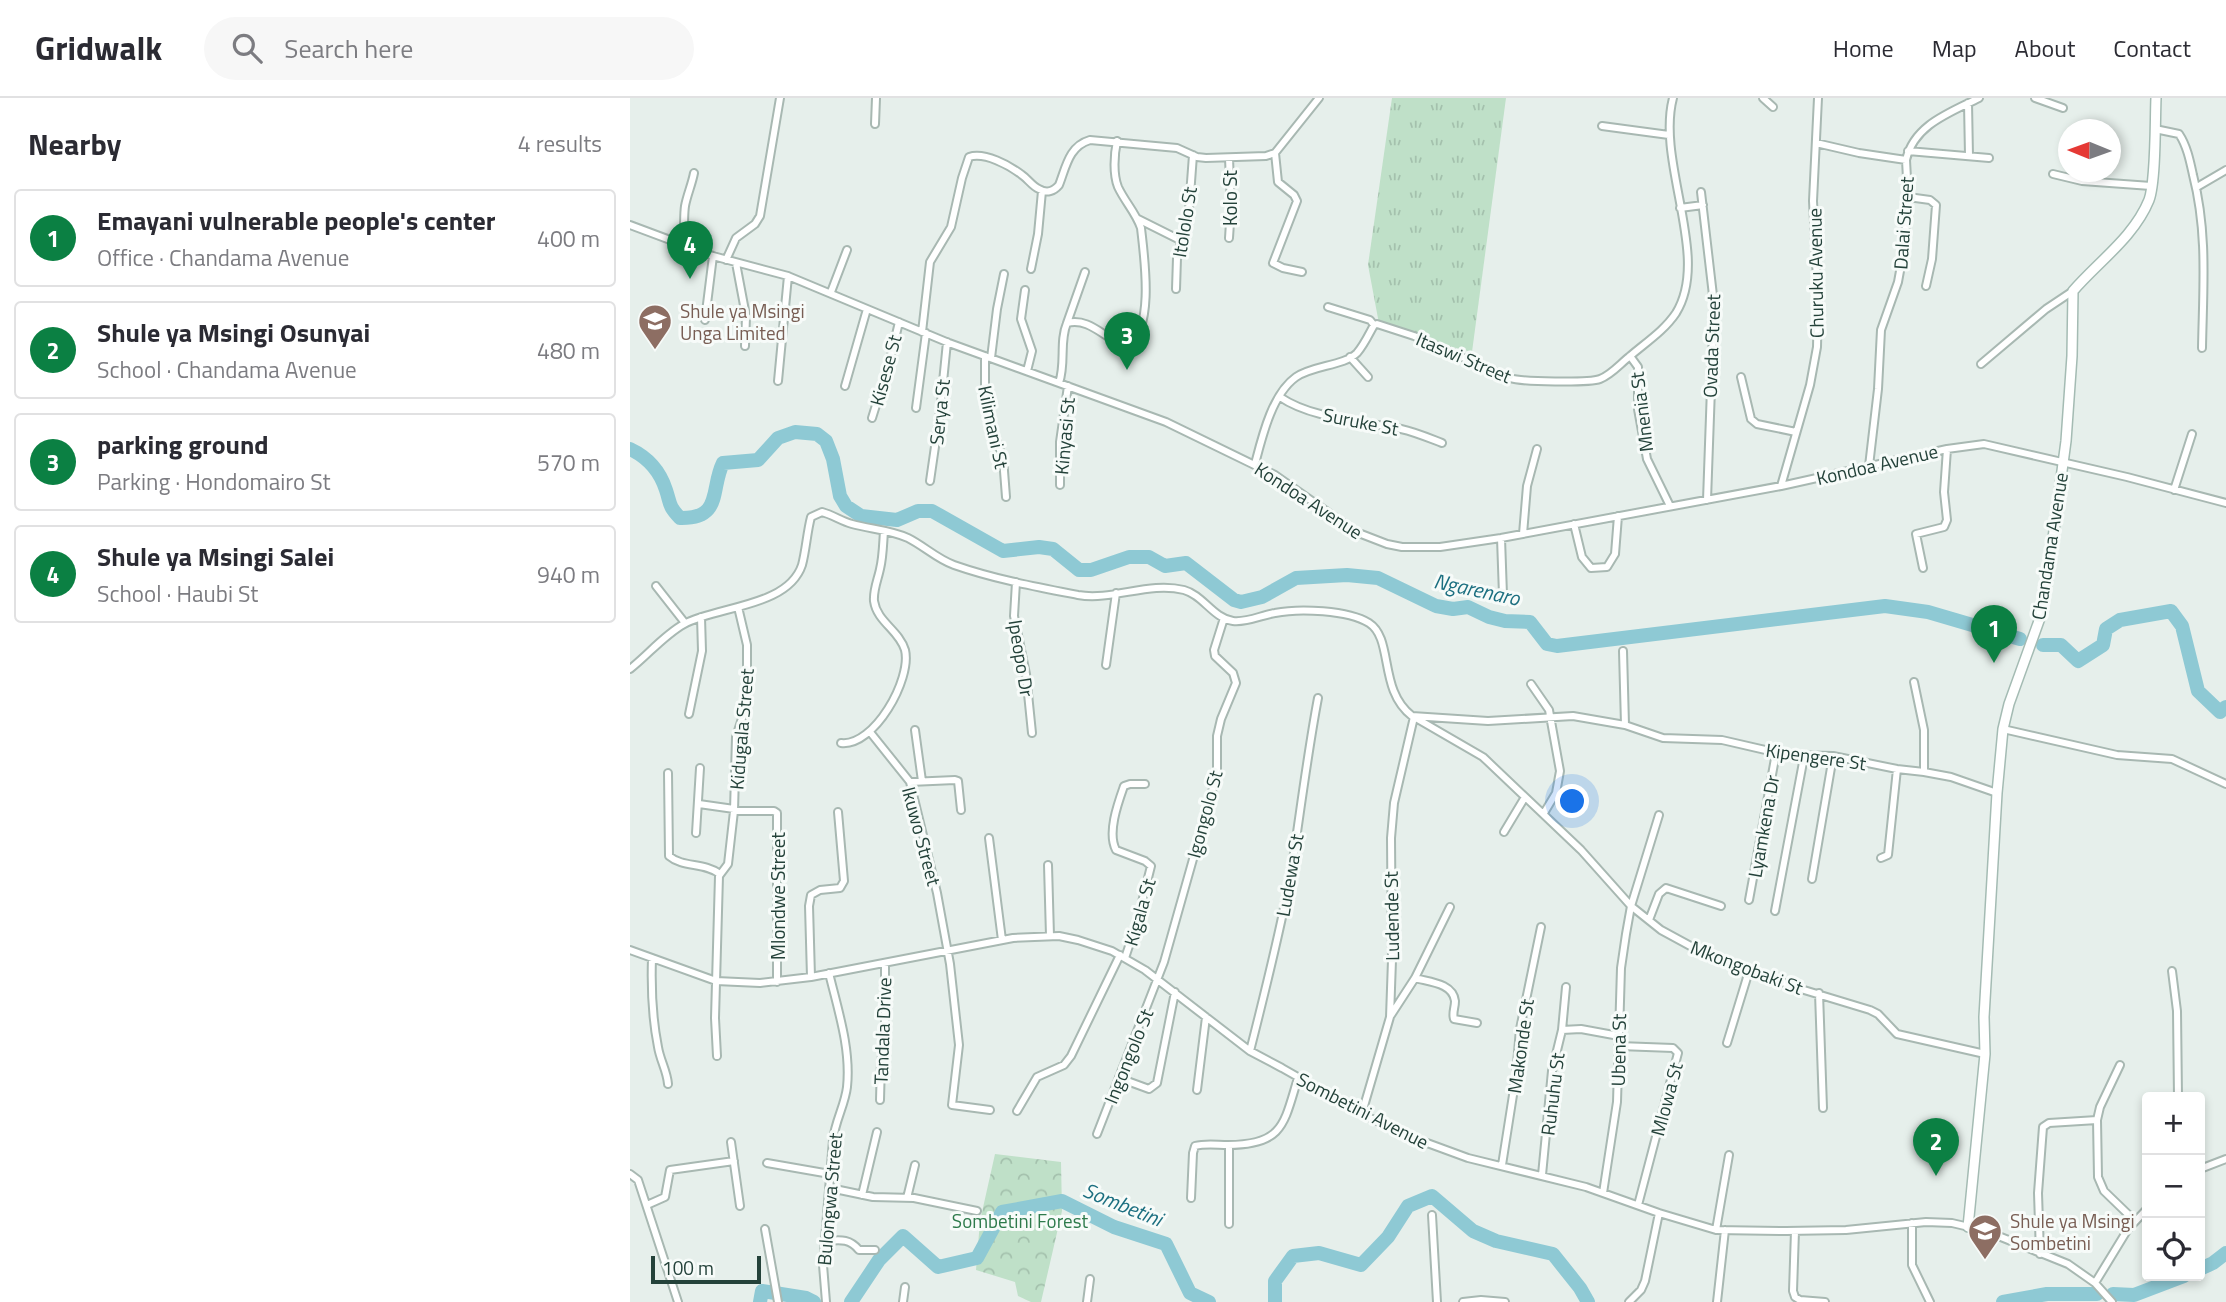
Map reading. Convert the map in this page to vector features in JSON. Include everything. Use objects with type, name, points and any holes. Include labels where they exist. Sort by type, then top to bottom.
[{"type":"street","points":[[726,260],[736,238],[755,224],[760,216],[780,98]]},
{"type":"street","points":[[875,124],[876,98]]},
{"type":"street","points":[[1042,191],[1057,188],[1074,149],[1081,143],[1094,140],[1177,148],[1193,155],[1229,158],[1270,155],[1275,153],[1319,98]]},
{"type":"street","name":"Itaswi Street","points":[[1328,307],[1370,320],[1374,325],[1414,336],[1518,381],[1590,382],[1602,379],[1665,327],[1682,302],[1688,270],[1669,135],[1673,98]]},
{"type":"street","points":[[1763,98],[1773,107]]},
{"type":"street","name":"Churuku Avenue","points":[[1781,486],[1810,385],[1816,347],[1818,301],[1813,211],[1818,98]]},
{"type":"street","name":"Dalai Street","points":[[1869,466],[1878,389],[1881,330],[1898,282],[1907,221],[1908,151],[1920,131],[1979,98]]},
{"type":"street","points":[[2035,98],[2063,108]]},
{"type":"street","points":[[1981,364],[2046,309],[2073,291],[2132,228],[2147,204],[2151,186],[2155,98]]},
{"type":"street","points":[[1968,103],[1969,156]]},
{"type":"street","points":[[1602,126],[1669,135]]},
{"type":"street","points":[[2155,129],[2179,134],[2197,187],[2204,230],[2202,348]]},
{"type":"street","points":[[1067,323],[1086,323],[1125,345],[1130,345],[1136,339],[1142,322],[1145,293],[1142,240],[1138,219],[1117,184],[1117,141]]},
{"type":"street","points":[[1816,143],[1906,160]]},
{"type":"street","points":[[1908,151],[1989,158]]},
{"type":"street","points":[[1275,153],[1278,183],[1294,195],[1297,201],[1273,263],[1302,272]]},
{"type":"street","name":"Itololo St","points":[[1176,289],[1180,240],[1189,209],[1193,155]]},
{"type":"street","points":[[916,408],[930,262],[951,226],[969,157],[979,156],[1001,163],[1021,174],[1042,191]]},
{"type":"street","name":"Kolo St","points":[[1229,158],[1229,238]]},
{"type":"street","points":[[2197,187],[2226,170]]},
{"type":"street","points":[[680,245],[685,233],[685,203],[694,173]]},
{"type":"street","points":[[2053,174],[2082,181],[2151,186]]},
{"type":"street","points":[[1031,270],[1042,191]]},
{"type":"street","name":"Ovada Street","points":[[1701,192],[1714,304],[1707,500]]},
{"type":"street","points":[[1908,197],[1930,200],[1937,205],[1932,259],[1926,286]]},
{"type":"street","points":[[1680,208],[1703,205]]},
{"type":"street","points":[[1138,219],[1180,240]]},
{"type":"street","name":"Kondoa Avenue","points":[[630,225],[713,256],[788,276],[947,342],[1166,422],[1275,475],[1356,532],[1402,547],[1440,547],[1501,538],[1781,486],[1947,449],[1984,444],[2226,503]]},
{"type":"street","points":[[831,292],[846,250]]},
{"type":"street","points":[[705,320],[713,256]]},
{"type":"street","points":[[736,263],[746,316],[745,346]]},
{"type":"street","points":[[1059,383],[1062,373],[1063,334],[1085,272]]},
{"type":"street","name":"Kilimani St","points":[[1004,274],[988,357],[985,389],[991,426],[1003,458],[1006,497]]},
{"type":"street","points":[[778,381],[788,276]]},
{"type":"street","points":[[1025,290],[1021,313],[1032,351],[1027,371]]},
{"type":"street","name":"Chandama Avenue","points":[[1968,1227],[1984,1054],[1997,793],[2003,729],[2009,704],[2040,618],[2047,583],[2070,389],[2073,291]]},
{"type":"street","points":[[845,386],[867,309]]},
{"type":"street","name":"Kisese St","points":[[872,418],[890,360],[898,322]]},
{"type":"street","points":[[1255,464],[1267,419],[1295,377],[1357,354],[1374,325]]},
{"type":"street","name":"Serya St","points":[[930,481],[947,342]]},
{"type":"street","name":"Mnenia St","points":[[1630,356],[1638,367],[1636,398],[1647,459],[1670,506]]},
{"type":"street","points":[[1350,357],[1368,377]]},
{"type":"street","points":[[1741,377],[1751,419],[1757,424],[1796,432]]},
{"type":"street","name":"Kinyasi St","points":[[1060,485],[1060,442],[1068,386]]},
{"type":"street","name":"Suruke St","points":[[1280,397],[1298,407],[1354,421],[1409,430],[1442,443]]},
{"type":"street","points":[[2174,489],[2192,434]]},
{"type":"street","points":[[1523,534],[1527,486],[1537,449]]},
{"type":"street","points":[[1923,568],[1916,534],[1944,527],[1948,520],[1944,492],[1947,449]]},
{"type":"street","points":[[630,669],[685,624],[778,592],[794,578],[802,566],[811,517],[822,512],[847,523],[909,538],[951,564],[1016,582],[1085,596],[1153,589],[1185,590],[1224,618],[1241,621],[1293,610],[1344,614],[1367,622],[1377,629],[1382,639],[1392,688],[1399,702],[1413,716]]},
{"type":"street","points":[[1574,524],[1584,563],[1591,568],[1607,567],[1615,554],[1618,516]]},
{"type":"street","points":[[841,743],[853,742],[870,732],[897,692],[906,671],[902,644],[876,612],[873,597],[881,566],[884,531]]},
{"type":"street","points":[[1501,538],[1503,595]]},
{"type":"street","name":"Ipeopo Dr","points":[[1016,582],[1014,616],[1026,674],[1032,733]]},
{"type":"street","points":[[656,586],[685,624]]},
{"type":"street","points":[[1106,665],[1116,593]]},
{"type":"street","name":"Kidugala Street","points":[[717,1056],[716,981],[720,874],[728,864],[734,810],[736,737],[746,706],[747,691],[747,645],[738,607]]},
{"type":"street","points":[[689,714],[702,651],[701,617]]},
{"type":"street","name":"Igongolo St","points":[[1158,978],[1217,774],[1217,736],[1221,719],[1236,683],[1233,673],[1215,656],[1214,650],[1224,618]]},
{"type":"street","points":[[1623,651],[1625,725]]},
{"type":"street","points":[[1914,682],[1924,730],[1924,772]]},
{"type":"street","points":[[1531,684],[1548,706],[1560,771],[1559,783],[1551,804],[1544,813]]},
{"type":"street","name":"Ludewa St","points":[[1250,1051],[1290,874],[1318,698]]},
{"type":"street","name":"Kipengere St","points":[[1413,716],[1488,722],[1573,716],[1625,725],[1674,740],[1722,740],[1776,753],[1804,757],[1833,756],[1924,772],[1997,793]]},
{"type":"street","name":"Mkongobaki St","points":[[1413,716],[1483,757],[1592,861],[1631,906],[1661,930],[1707,955],[1878,1014],[1897,1034],[1984,1054]]},
{"type":"street","name":"Ludende St","points":[[1362,1113],[1390,1017],[1391,838],[1394,803],[1413,716]]},
{"type":"street","points":[[2003,729],[2117,755],[2172,759],[2226,784]]},
{"type":"street","points":[[915,730],[922,781]]},
{"type":"street","name":"Ikuwo Street","points":[[870,732],[910,782],[935,881],[948,952],[959,1045],[951,1103],[954,1107],[990,1111]]},
{"type":"street","name":"Lyamkena Dr","points":[[1749,900],[1776,753]]},
{"type":"street","points":[[1812,879],[1833,756]]},
{"type":"street","points":[[1775,911],[1804,757]]},
{"type":"street","points":[[696,834],[700,768]]},
{"type":"street","points":[[1881,858],[1888,855],[1897,769]]},
{"type":"street","points":[[668,773],[669,856],[677,862],[710,867],[720,874]]},
{"type":"street","points":[[910,782],[953,779],[958,781],[961,810]]},
{"type":"street","name":"Kigala St","points":[[1123,956],[1137,922],[1151,866],[1116,850],[1113,834],[1124,786],[1130,783],[1145,784]]},
{"type":"street","points":[[1504,832],[1525,797]]},
{"type":"street","points":[[699,804],[734,810]]},
{"type":"street","name":"Mlondwe Street","points":[[734,810],[776,813],[777,982]]},
{"type":"street","points":[[811,976],[811,895],[820,890],[840,888],[844,881],[838,812]]},
{"type":"street","name":"Ubena St","points":[[1603,1193],[1617,1102],[1621,968],[1631,906],[1659,815]]},
{"type":"street","points":[[989,838],[1002,940]]},
{"type":"street","points":[[1048,865],[1049,936]]},
{"type":"street","points":[[1649,920],[1659,894],[1666,888],[1721,906]]},
{"type":"street","points":[[1390,1017],[1415,978],[1450,907]]},
{"type":"street","name":"Makonde St","points":[[1502,1165],[1516,1076],[1520,1029],[1541,926]]},
{"type":"street","name":"Sombetini Avenue","points":[[630,950],[716,981],[777,982],[1002,940],[1049,936],[1089,943],[1123,956],[1158,978],[1250,1051],[1362,1113],[1419,1140],[1468,1158],[1542,1175],[1716,1230],[1846,1230],[1912,1223],[1952,1223],[1986,1231],[2068,1264],[2095,1283],[2112,1302]]},
{"type":"street","points":[[1017,1111],[1037,1077],[1064,1065],[1072,1056],[1123,956]]},
{"type":"street","points":[[652,958],[653,1009],[658,1046],[668,1084]]},
{"type":"street","name":"Tandala Drive","points":[[880,1100],[885,1037],[885,963]]},
{"type":"street","points":[[1727,1043],[1749,971]]},
{"type":"street","points":[[2172,971],[2177,1011],[2178,1092]]},
{"type":"street","name":"Bulongwa Street","points":[[826,1302],[823,1265],[834,1131],[846,1097],[848,1066],[829,973]]},
{"type":"street","name":"Ingongolo St","points":[[1097,1134],[1158,978]]},
{"type":"street","points":[[1415,978],[1451,991],[1455,1001],[1454,1020],[1477,1023]]},
{"type":"street","points":[[1562,1030],[1566,987]]},
{"type":"street","points":[[1119,1078],[1149,1088],[1157,1083],[1175,992]]},
{"type":"street","points":[[1819,993],[1823,1108]]},
{"type":"street","points":[[1197,1090],[1206,1017]]},
{"type":"street","name":"Ruhuhu St","points":[[1542,1175],[1552,1071],[1562,1030],[1619,1036]]},
{"type":"street","name":"Mlowa St","points":[[1619,1046],[1673,1048],[1678,1053],[1638,1205]]},
{"type":"street","points":[[2120,1065],[2106,1091],[2097,1120],[2097,1171],[2099,1184],[2134,1220]]},
{"type":"street","points":[[1192,1198],[1195,1146],[1250,1144],[1274,1135],[1284,1122],[1298,1078]]},
{"type":"street","points":[[2040,1254],[2039,1193],[2043,1127],[2049,1123],[2097,1120]]},
{"type":"street","points":[[862,1195],[877,1132]]},
{"type":"street","points":[[731,1142],[740,1206]]},
{"type":"street","points":[[1229,1145],[1229,1224]]},
{"type":"street","points":[[1716,1230],[1730,1155]]},
{"type":"street","points":[[2205,1167],[2226,1159]]},
{"type":"street","points":[[647,1205],[665,1197],[670,1170],[734,1161]]},
{"type":"street","points":[[766,1163],[830,1174]]},
{"type":"street","points":[[907,1198],[915,1165]]},
{"type":"street","points":[[630,1174],[638,1180],[678,1302]]},
{"type":"street","points":[[830,1188],[977,1211]]},
{"type":"street","points":[[1629,1302],[1646,1281],[1659,1213]]},
{"type":"street","points":[[2095,1283],[2134,1220],[2142,1213]]},
{"type":"street","points":[[1432,1215],[1437,1302]]},
{"type":"street","points":[[1912,1223],[1912,1265],[1930,1302]]},
{"type":"street","points":[[765,1229],[778,1302]]},
{"type":"street","points":[[1717,1302],[1725,1230]]},
{"type":"street","points":[[1795,1231],[1795,1297],[1800,1300],[1825,1302]]},
{"type":"street","points":[[825,1241],[845,1240],[859,1250],[875,1250]]},
{"type":"street","points":[[1087,1302],[1090,1279]]},
{"type":"street","points":[[903,1302],[905,1287]]},
{"type":"street","points":[[1463,1302],[1506,1302]]},
{"type":"green space","points":[[1392,98],[1506,98],[1472,352],[1380,329],[1368,265]]},
{"type":"green space","name":"Sombetini Forest","points":[[995,1154],[1061,1162],[1062,1211],[1041,1302],[1031,1302],[1018,1296],[1015,1282],[976,1270],[980,1221]]},
{"type":"waterway","name":"Ngarenaro","points":[[630,449],[647,460],[656,471],[672,507],[680,518],[694,517],[709,508],[723,463],[758,460],[778,438],[795,432],[817,434],[826,441],[833,459],[840,496],[846,506],[861,516],[897,520],[918,511],[932,511],[1003,551],[1039,547],[1053,549],[1079,570],[1091,570],[1129,557],[1149,557],[1165,566],[1186,563],[1234,600],[1241,602],[1262,597],[1296,578],[1347,575],[1378,578],[1436,606],[1453,609],[1468,607],[1505,621],[1530,622],[1547,644],[1557,646],[1885,606],[1928,612],[2020,639]]},
{"type":"waterway","name":"Ngarenaro","points":[[2043,645],[2061,645],[2078,661],[2103,645],[2106,629],[2120,620],[2171,611],[2182,626],[2198,691],[2220,712],[2226,707]]},
{"type":"waterway","name":"Sombetini","points":[[1275,1302],[1275,1281],[1293,1256],[1319,1253],[1361,1265],[1388,1237],[1408,1206],[1432,1196],[1473,1231],[1496,1241],[1553,1254],[1588,1302]]},
{"type":"waterway","name":"Sombetini","points":[[851,1302],[879,1260],[903,1236],[938,1267],[977,1258],[1002,1212],[1062,1201],[1114,1227],[1166,1244],[1190,1293],[1209,1302]]},
{"type":"waterway","name":"Sombetini","points":[[2205,1267],[2226,1253]]},
{"type":"waterway","name":"Sombetini","points":[[2113,1294],[2134,1295],[2171,1281]]},
{"type":"waterway","name":"Sombetini","points":[[760,1302],[762,1291],[806,1298],[814,1302]]},
{"type":"waterway","name":"Sombetini","points":[[2003,1302],[2047,1294],[2097,1294]]},
{"type":"place","name":"Shule ya Msingi Salei","points":[[690,279]]},
{"type":"place","name":"Shule ya Msingi Unga Limited","points":[[655,351]]},
{"type":"place","name":"parking ground","points":[[1127,370]]},
{"type":"place","name":"Emayani vulnerable people's center","points":[[1994,663]]},
{"type":"place","name":"Shule ya Msingi Osunyai","points":[[1936,1176]]},
{"type":"place","name":"Shule ya Msingi Sombetini","points":[[1985,1261]]}]
